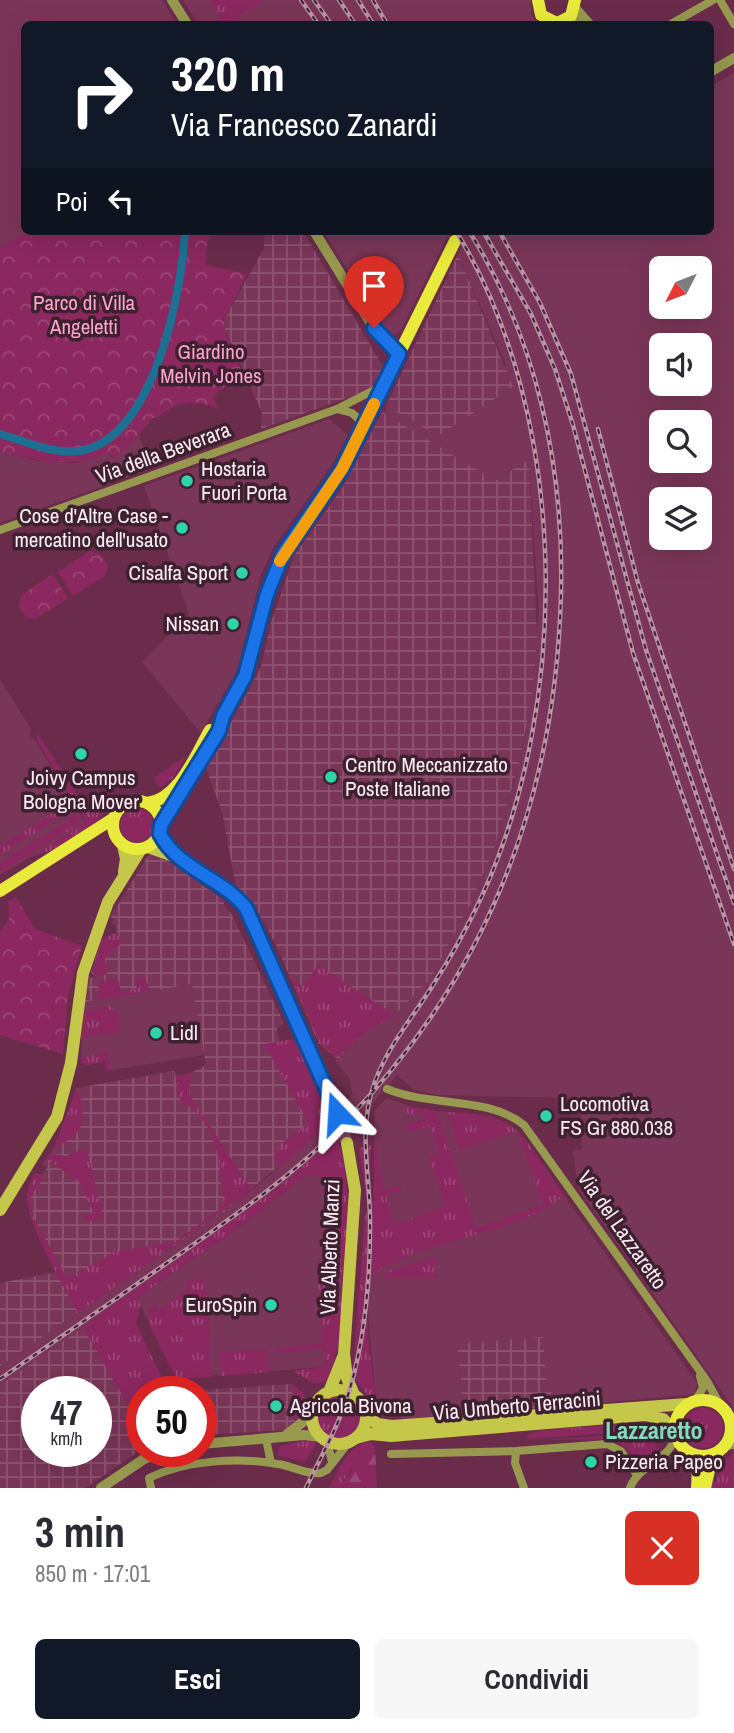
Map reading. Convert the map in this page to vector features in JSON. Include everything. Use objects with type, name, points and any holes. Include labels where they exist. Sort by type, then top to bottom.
[{"type":"main road","points":[[538,0],[539,10],[545,21]]},
{"type":"main road","points":[[567,21],[575,4]]},
{"type":"main road","points":[[0,1210],[42,1146],[58,1113],[71,1063],[83,972],[103,912],[123,875],[160,829],[219,731],[223,716],[245,676],[267,594],[283,554],[342,469],[455,241]]},
{"type":"main road","points":[[0,891],[114,818],[128,803],[158,802],[171,793],[212,726],[223,716]]},
{"type":"main road","points":[[146,803],[156,811],[160,829],[178,858]]},
{"type":"main road","points":[[114,818],[126,859],[123,875]]},
{"type":"main road","points":[[0,899],[97,840],[120,841],[178,858],[235,902],[254,924],[337,1113]]},
{"type":"main road","name":"Via Alberto Manzi","points":[[347,1143],[355,1190],[344,1354],[347,1378],[354,1395]]},
{"type":"main road","name":"Via Alberto Manzi","points":[[329,1392],[344,1354]]},
{"type":"main road","points":[[340,1390],[354,1395],[366,1414],[363,1429],[352,1440],[338,1444],[324,1439],[314,1427],[313,1414],[319,1399],[329,1392],[340,1390]]},
{"type":"main road","points":[[697,1488],[698,1467],[676,1434],[677,1416],[691,1402],[705,1399],[720,1405],[733,1424],[726,1447],[710,1466],[705,1488]]},
{"type":"main road","name":"Via Umberto Terracini","points":[[366,1414],[377,1424],[392,1426],[691,1402]]},
{"type":"main road","name":"Via Umberto Terracini","points":[[352,1440],[645,1415],[666,1420],[676,1434]]},
{"type":"main road","points":[[688,1451],[705,1456],[726,1447]]},
{"type":"street","points":[[172,0],[185,21]]},
{"type":"street","points":[[676,21],[713,0]]},
{"type":"street","points":[[720,0],[734,24]]},
{"type":"street","points":[[575,4],[587,21]]},
{"type":"street","points":[[714,70],[734,58]]},
{"type":"street","points":[[316,235],[377,333],[399,354]]},
{"type":"street","name":"Via della Beverara","points":[[0,530],[337,410],[384,384]]},
{"type":"street","points":[[337,410],[352,413],[364,424]]},
{"type":"street","name":"Via del Lazzaretto","points":[[387,1089],[422,1101],[495,1109],[524,1125],[720,1405]]},
{"type":"street","points":[[691,1402],[703,1388],[700,1373]]},
{"type":"street","points":[[283,1437],[313,1414]]},
{"type":"street","points":[[217,1443],[312,1434],[324,1439],[332,1462]]},
{"type":"street","points":[[667,1454],[676,1434]]},
{"type":"street","points":[[265,1439],[271,1463]]},
{"type":"street","points":[[151,1488],[149,1478],[179,1467],[232,1461],[271,1463],[316,1474],[327,1470],[352,1440]]},
{"type":"street","points":[[391,1454],[516,1451],[607,1444],[621,1451],[637,1475]]},
{"type":"street","points":[[516,1451],[514,1463],[524,1488]]},
{"type":"street","points":[[630,1488],[637,1475],[667,1454],[688,1451]]},
{"type":"street","points":[[101,1488],[133,1467]]},
{"type":"shaded area","points":[[0,0],[162,0],[175,21],[21,21],[21,235],[0,248]]},
{"type":"shaded area","points":[[183,0],[531,0],[532,16],[536,21],[196,21]]},
{"type":"shaded area","points":[[734,73],[734,1409],[578,1188],[573,1150],[582,1150],[581,1114],[576,1114],[575,1103],[571,1103],[571,1098],[436,1095],[413,1089],[397,1075],[338,1143],[334,1139],[309,1163],[229,1225],[0,1385],[0,1366],[225,1211],[272,1174],[346,1104],[352,1093],[350,1079],[335,1061],[364,1033],[395,1015],[431,978],[483,877],[514,784],[523,745],[539,612],[529,464],[514,467],[500,480],[494,480],[383,413],[388,407],[438,436],[506,365],[458,254],[461,247],[459,243],[447,237],[397,334],[389,334],[326,235],[714,235],[714,84]]},
{"type":"shaded area","points":[[267,235],[305,235],[384,368],[369,390],[261,429],[262,413],[224,327],[225,318],[264,248]]},
{"type":"shaded area","points":[[458,254],[513,387],[438,436],[386,406]]},
{"type":"shaded area","points":[[382,412],[494,480],[500,480],[521,462],[529,463],[537,635],[533,689],[519,764],[494,849],[472,901],[431,978],[395,1015],[364,1033],[337,1059],[319,1044],[276,945],[255,906],[236,887],[222,812],[206,768],[261,667],[271,622],[295,554],[343,487]]},
{"type":"shaded area","points":[[329,419],[348,435],[335,460],[273,548],[261,575],[237,670],[201,733],[142,662],[189,614],[144,486]]},
{"type":"shaded area","points":[[139,436],[151,469],[0,523],[0,451],[37,461],[75,463],[109,453],[112,458]]},
{"type":"shaded area","points":[[0,680],[31,729],[29,739],[33,737],[86,824],[0,875]]},
{"type":"shaded area","points":[[148,856],[161,856],[222,899],[227,911],[230,911],[284,1023],[277,1028],[279,1040],[327,1126],[225,1211],[0,1366],[0,1283],[57,1272],[35,1226],[27,1194],[36,1173],[42,1175],[47,1168],[42,1164],[54,1148],[77,1088],[174,1071],[177,1076],[191,1073],[206,1065],[192,984],[84,1002],[89,978],[95,977],[91,972],[102,939],[117,932],[116,925],[112,924],[114,918],[110,917]]},
{"type":"shaded area","points":[[192,984],[204,1055],[106,1071],[105,1062],[86,1065],[81,1062],[84,1002]]},
{"type":"shaded area","points":[[387,1098],[417,1109],[491,1116],[519,1132],[697,1383],[695,1394],[557,1407],[546,1379],[542,1337],[457,1345],[464,1414],[403,1419],[395,1412],[381,1414],[377,1411],[368,1315],[369,1279],[365,1217],[374,1200],[375,1110]]},
{"type":"shaded area","points":[[308,1173],[316,1174],[335,1192],[337,1210],[332,1211],[336,1261],[317,1263],[325,1367],[176,1376],[137,1298],[252,1218]]},
{"type":"shaded area","points":[[83,1327],[111,1376],[21,1376],[21,1467],[112,1467],[112,1377],[126,1401],[126,1460],[85,1488],[0,1488],[0,1385]]},
{"type":"shaded area","points":[[543,1337],[546,1379],[557,1407],[464,1414],[457,1344]]},
{"type":"shaded area","points":[[292,1384],[295,1424],[285,1430],[217,1434],[217,1389]]},
{"type":"green space","points":[[210,0],[263,2],[229,21],[222,21]]},
{"type":"green space","name":"Parco di Villa Angeletti","points":[[21,235],[211,235],[208,240],[205,265],[247,274],[225,318],[224,327],[244,377],[232,380],[213,397],[219,409],[193,403],[172,408],[153,418],[127,448],[113,458],[109,453],[81,461],[55,462],[0,451],[0,248]]},
{"type":"green space","points":[[90,551],[102,555],[108,565],[105,576],[73,596],[58,572]]},
{"type":"green space","points":[[53,574],[68,598],[36,619],[26,617],[19,607],[21,595]]},
{"type":"green space","points":[[38,734],[83,804],[99,809],[116,800],[91,827],[88,825],[89,829],[56,849],[31,857],[79,828],[84,819],[37,740]]},
{"type":"green space","points":[[186,756],[172,779],[160,788],[154,778]]},
{"type":"green space","points":[[69,803],[73,809],[0,855],[0,846]]},
{"type":"green space","points":[[137,808],[149,813],[154,825],[149,837],[137,842],[125,837],[120,825],[125,813]]},
{"type":"green space","points":[[74,811],[79,819],[77,826],[0,873],[0,862],[68,821]]},
{"type":"green space","points":[[16,897],[35,929],[82,946],[68,996],[63,1054],[0,1035],[0,931],[9,919],[8,902]]},
{"type":"green space","points":[[119,932],[121,944],[105,958],[107,974],[102,976],[92,973],[102,939]]},
{"type":"green space","points":[[318,965],[395,1015],[364,1033],[336,1058],[320,1043],[292,980],[303,986]]},
{"type":"green space","points":[[145,977],[150,991],[98,1000],[97,988],[101,981],[118,979],[121,992],[137,989],[135,978]]},
{"type":"green space","points":[[110,1006],[117,1012],[120,1032],[81,1038],[83,1012]]},
{"type":"green space","points":[[300,1038],[334,1119],[279,1168],[274,1158],[279,1147],[308,1122],[264,1044]]},
{"type":"green space","points":[[107,1052],[111,1070],[106,1071],[105,1062],[86,1065],[79,1058]]},
{"type":"green space","points":[[174,1071],[177,1076],[191,1073],[189,1094],[252,1190],[78,1313],[48,1257],[29,1211],[28,1191],[36,1173],[44,1178],[32,1194],[30,1204],[35,1220],[66,1277],[74,1274],[79,1278],[77,1273],[110,1255],[110,1252],[175,1242],[224,1206],[216,1146],[204,1121],[180,1100]]},
{"type":"green space","points":[[77,1088],[81,1097],[82,1122],[73,1136],[54,1148]]},
{"type":"green space","points":[[405,1106],[437,1111],[476,1228],[543,1205],[517,1131],[459,1150],[447,1112],[490,1117],[518,1131],[564,1195],[520,1220],[432,1247],[379,1269],[372,1279],[367,1311],[376,1400],[372,1400],[359,1385],[353,1372],[365,1217],[374,1200],[374,1145],[378,1144],[379,1171],[385,1190],[400,1185],[402,1192],[391,1192],[386,1197],[394,1225],[445,1206],[429,1157],[439,1153],[430,1126],[408,1132],[406,1125],[426,1118],[424,1113],[408,1114]]},
{"type":"green space","points":[[335,1138],[342,1153],[346,1176],[348,1233],[340,1335],[327,1381],[315,1384],[293,1371],[325,1367],[324,1349],[278,1353],[278,1348],[323,1343],[316,1263],[336,1261],[332,1211],[337,1210],[335,1192],[316,1174],[311,1178],[307,1174],[252,1218],[137,1298],[141,1305],[136,1324],[161,1376],[126,1376],[126,1402],[83,1327],[278,1188]]},
{"type":"green space","points":[[371,1145],[368,1200],[367,1202],[359,1148]]},
{"type":"green space","points":[[81,1150],[88,1153],[104,1219],[85,1222],[84,1217],[93,1212],[80,1183],[46,1158],[50,1154],[66,1156]]},
{"type":"green space","points":[[435,1257],[437,1278],[382,1278],[388,1271]]},
{"type":"green space","points":[[206,1279],[212,1376],[177,1376],[173,1373],[149,1324],[148,1310],[155,1304],[159,1310],[188,1288],[186,1281]]},
{"type":"green space","points":[[267,1349],[269,1372],[221,1376],[219,1353]]},
{"type":"green space","points":[[292,1384],[303,1393],[308,1404],[295,1424]]},
{"type":"green space","points":[[339,1396],[354,1402],[360,1417],[354,1432],[339,1438],[324,1432],[318,1417],[324,1402]]},
{"type":"green space","points":[[703,1408],[711,1409],[717,1414],[722,1420],[722,1436],[717,1442],[711,1447],[703,1448],[695,1447],[689,1442],[684,1436],[683,1428],[684,1420],[689,1414],[695,1409]]},
{"type":"green space","points":[[654,1423],[654,1428],[666,1434],[660,1443],[634,1431],[527,1439],[527,1435],[543,1430]]},
{"type":"green space","points":[[634,1434],[651,1440],[659,1450],[637,1462],[625,1447],[611,1439],[547,1440]]},
{"type":"green space","points":[[310,1440],[317,1443],[305,1462],[277,1455],[280,1446]]},
{"type":"green space","points":[[370,1441],[375,1447],[361,1456],[339,1486],[329,1488],[349,1454]]},
{"type":"green space","points":[[375,1447],[377,1488],[333,1488],[344,1481],[361,1456]]},
{"type":"green space","points":[[734,1452],[734,1488],[710,1488],[711,1481],[716,1482],[722,1464]]},
{"type":"waterway","points":[[0,434],[48,449],[78,451],[104,441],[126,421],[144,393],[159,360],[178,289],[185,235]]},
{"type":"tunnel","points":[[337,1113],[347,1143]]},
{"type":"railway","points":[[301,0],[316,21]]},
{"type":"railway","points":[[314,0],[329,21]]},
{"type":"railway","points":[[339,0],[353,21]]},
{"type":"railway","points":[[358,0],[371,21]]},
{"type":"railway","points":[[373,0],[385,21]]},
{"type":"railway","points":[[306,1488],[345,1404],[361,1339],[370,1249],[366,1127],[371,1094],[382,1065],[446,964],[481,898],[511,821],[532,737],[543,650],[545,561],[538,472],[521,386],[494,305],[458,235]]},
{"type":"railway","points":[[0,1379],[247,1207],[325,1142],[394,1067],[437,1008],[474,945],[504,880],[528,812],[545,741],[556,668],[561,545],[551,451],[529,360],[493,272],[471,235]]},
{"type":"railway","points":[[485,235],[531,314],[555,369],[573,425],[633,653],[734,944]]},
{"type":"railway","points":[[501,235],[540,303],[571,374],[646,650],[734,903]]},
{"type":"railway","points":[[598,429],[638,583],[734,869]]},
{"type":"railway","points":[[544,1113],[548,1118]]},
{"type":"slow traffic","points":[[280,561],[298,530],[342,469],[374,404]]},
{"type":"place","name":"Hostaria Fuori Porta","points":[[187,481]]},
{"type":"place","name":"Cose d'Altre Case - mercatino dell'usato","points":[[182,528]]},
{"type":"place","name":"Cisalfa Sport","points":[[242,573]]},
{"type":"place","name":"Nissan","points":[[233,624]]},
{"type":"place","name":"Joivy Campus Bologna Mover","points":[[81,754]]},
{"type":"place","name":"Centro Meccanizzato Poste Italiane","points":[[331,777]]},
{"type":"place","name":"Lidl","points":[[156,1033]]},
{"type":"place","name":"Locomotiva FS Gr 880.038","points":[[546,1116]]},
{"type":"place","name":"EuroSpin","points":[[271,1305]]},
{"type":"place","name":"Agricola Bivona","points":[[276,1406]]},
{"type":"place","name":"Pizzeria Papeo","points":[[591,1462]]},
{"type":"district","name":"Lazzaretto","points":[[654,1431]]},
{"type":"route","points":[[337,1113],[325,1079],[246,908],[226,888],[178,858],[160,834],[161,825],[219,731],[223,716],[245,676],[267,594],[283,554],[342,469],[399,354],[374,328]]},
{"type":"park label","name":"Giardino Melvin Jones","points":[[211,364]]}]
